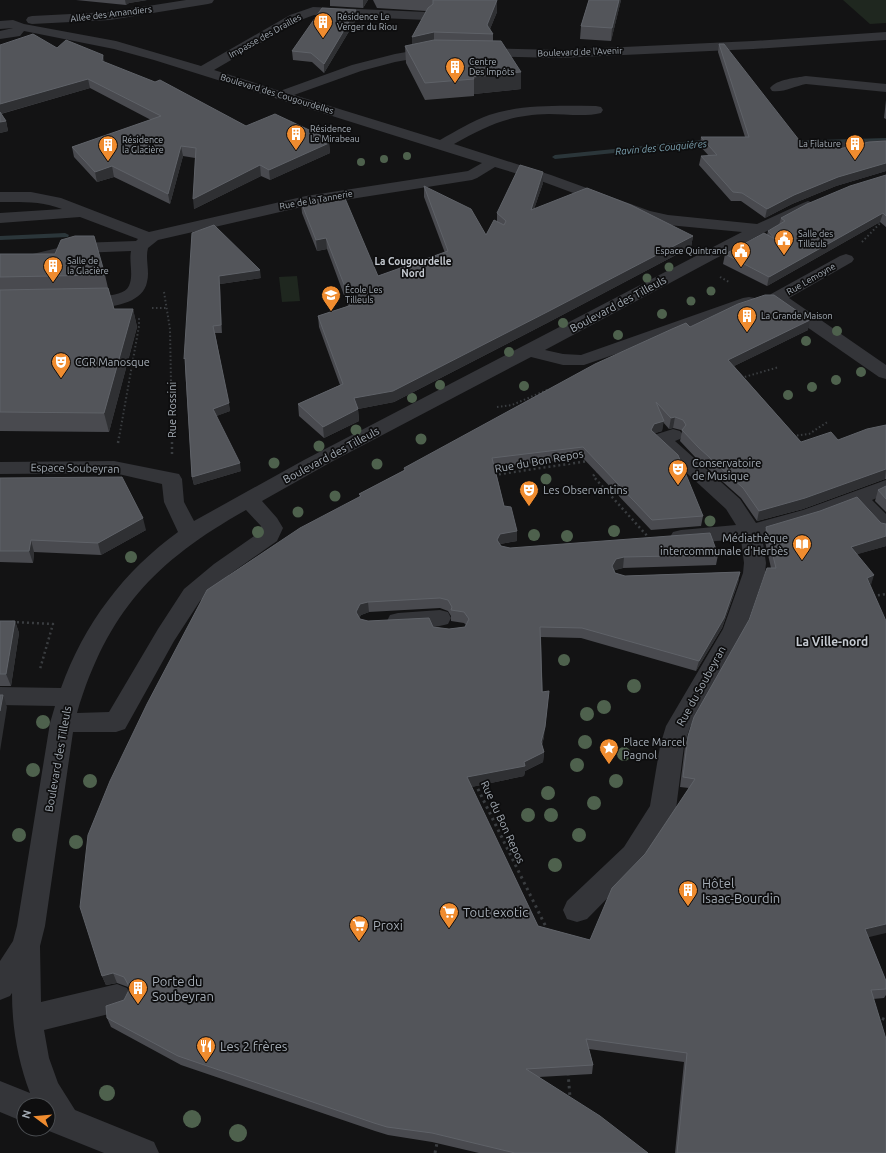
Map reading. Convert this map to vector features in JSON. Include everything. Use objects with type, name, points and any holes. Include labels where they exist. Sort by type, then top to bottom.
[{"type":"street","name":"Allée des Amandiers","points":[[6,29],[35,20],[76,19],[114,15],[208,0]]},
{"type":"street","name":"Impasse des Drailles","points":[[202,71],[294,18],[313,12],[426,16]]},
{"type":"street","name":"Boulevard des Cougourdelles","points":[[6,29],[60,34],[122,47],[281,95],[493,162]]},
{"type":"street","name":"Boulevard de l'Avenir","points":[[469,51],[558,54],[799,42],[886,36]]},
{"type":"street","points":[[281,95],[363,66],[417,54],[447,51]]},
{"type":"street","points":[[778,88],[793,82],[806,80],[886,88]]},
{"type":"street","points":[[442,145],[486,121],[507,114],[531,111],[596,110]]},
{"type":"street","points":[[805,148],[886,144]]},
{"type":"street","points":[[493,162],[546,178],[635,211],[668,220],[703,235],[712,245],[716,253]]},
{"type":"street","name":"Rue de la Tannerie","points":[[0,264],[20,262],[73,248],[145,242],[306,201],[472,176],[493,162]]},
{"type":"street","points":[[0,197],[31,197],[56,201],[84,212],[145,242],[138,257],[139,282],[134,292],[120,299],[68,301]]},
{"type":"street","name":"Boulevard des Tilleuls","points":[[26,946],[31,926],[62,723],[70,697],[83,661],[109,614],[135,583],[167,551],[214,518],[304,468],[716,253],[759,229],[823,198]]},
{"type":"street","points":[[0,218],[84,212]]},
{"type":"street","points":[[668,220],[759,229]]},
{"type":"street","name":"Rue Lemoyne","points":[[846,259],[777,298],[886,373]]},
{"type":"street","points":[[529,351],[562,360],[584,360],[760,298],[777,298]]},
{"type":"street","points":[[673,435],[661,439],[733,504],[751,531]]},
{"type":"street","name":"Espace Soubeyran","points":[[0,468],[114,467],[172,479]]},
{"type":"street","points":[[172,479],[174,502],[190,534]]},
{"type":"street","points":[[651,539],[751,531],[810,515],[886,487]]},
{"type":"street","points":[[858,498],[886,527]]},
{"type":"street","points":[[62,723],[116,722],[166,635],[192,595],[222,569],[264,540],[272,532],[270,523],[248,499]]},
{"type":"street","name":"Rue du Soubeyran","points":[[577,910],[629,859],[663,809],[672,746],[678,726],[734,630],[744,574],[755,563],[751,531]]},
{"type":"street","points":[[377,622],[446,626]]},
{"type":"street","points":[[0,696],[70,697]]},
{"type":"street","points":[[0,986],[26,946]]},
{"type":"street","points":[[26,946],[28,1020],[34,1058],[47,1097]]},
{"type":"street","points":[[28,1020],[117,998]]},
{"type":"street","points":[[0,1096],[16,1103]]},
{"type":"street","points":[[56,1118],[143,1153]]},
{"type":"path","name":"Rue Lemoyne","points":[[846,259],[886,217]]},
{"type":"path","name":"Rue Rossini","points":[[163,290],[170,329],[172,479]]},
{"type":"path","points":[[114,467],[139,326],[138,314]]},
{"type":"path","points":[[741,378],[779,367]]},
{"type":"path","points":[[738,374],[746,383]]},
{"type":"path","points":[[496,407],[512,405],[548,390]]},
{"type":"path","points":[[795,442],[791,436],[809,434],[829,421]]},
{"type":"path","name":"Rue du Bon Repos","points":[[493,476],[589,461]]},
{"type":"path","points":[[601,466],[593,476],[651,539]]},
{"type":"path","points":[[868,597],[886,594]]},
{"type":"path","points":[[8,622],[53,624],[32,696]]},
{"type":"path","name":"Rue du Bon Repos","points":[[473,776],[478,790],[548,931]]},
{"type":"path","points":[[540,932],[554,931]]},
{"type":"path","points":[[873,1014],[886,1020]]},
{"type":"path","points":[[568,1065],[569,1096],[575,1101]]},
{"type":"path","points":[[435,1153],[437,1143]]},
{"type":"shaded area","points":[[843,0],[886,0],[886,23],[870,24]]},
{"type":"shaded area","points":[[297,276],[300,301],[282,302],[279,277]]},
{"type":"building","points":[[433,0],[497,0],[487,25],[493,34],[434,32],[412,37],[428,8],[433,4]]},
{"type":"building","points":[[589,0],[619,0],[612,28],[581,26]]},
{"type":"building","name":"Résidence Le Verger du Riou","points":[[322,8],[356,10],[324,64],[311,53],[292,51]]},
{"type":"building","points":[[33,34],[57,48],[66,40],[103,55],[102,61],[155,82],[160,80],[246,126],[275,114],[324,137],[321,139],[329,143],[269,170],[260,165],[193,199],[196,148],[181,146],[168,194],[112,166],[95,172],[72,147],[161,116],[88,79],[0,104],[0,45]]},
{"type":"building","points":[[434,40],[501,41],[521,72],[473,77],[474,79],[425,83],[405,46]]},
{"type":"building","points":[[719,44],[724,44],[805,148],[833,144],[839,149],[869,142],[886,141],[886,163],[838,177],[794,195],[767,209],[742,193],[733,192],[701,156],[717,155],[701,137],[749,137]]},
{"type":"building","points":[[0,112],[6,121],[0,122]]},
{"type":"building","points":[[520,165],[543,172],[531,210],[587,188],[631,205],[693,236],[393,391],[354,398],[358,409],[323,427],[298,404],[343,384],[318,316],[352,305],[326,238],[316,240],[301,202],[344,196],[378,276],[448,251],[424,186],[471,209],[486,235],[494,220],[504,225],[506,221],[497,213]]},
{"type":"building","points":[[886,175],[886,216],[883,213],[769,277],[725,254],[764,233],[775,239],[768,231],[785,221],[781,218],[807,204],[850,186]]},
{"type":"building","points":[[214,225],[260,270],[219,276],[221,325],[213,326],[229,403],[213,409],[240,463],[192,477],[185,358],[184,359],[192,233]]},
{"type":"building","points":[[75,236],[94,236],[105,275],[0,277],[0,254],[55,254],[61,240]]},
{"type":"building","name":"CGR Manosque","points":[[108,288],[114,309],[133,309],[104,413],[0,412],[0,290]]},
{"type":"building","points":[[765,295],[774,295],[810,320],[728,360],[801,442],[831,432],[838,440],[867,429],[886,425],[886,469],[805,498],[759,511],[743,488],[698,447],[682,430],[686,425],[683,420],[675,417],[671,418],[656,402],[664,421],[654,424],[651,430],[678,455],[703,516],[652,520],[583,447],[492,458],[504,506],[511,507],[517,531],[500,534],[497,540],[501,546],[510,548],[710,533],[718,555],[624,557],[616,559],[612,566],[615,573],[625,576],[740,572],[724,618],[699,661],[582,628],[540,627],[542,692],[549,691],[545,727],[541,742],[544,752],[524,762],[525,766],[467,777],[538,926],[590,940],[612,888],[645,854],[695,779],[683,777],[688,736],[694,717],[749,620],[767,568],[776,568],[766,527],[820,511],[857,497],[881,523],[886,524],[886,536],[851,547],[874,575],[867,578],[886,621],[886,924],[865,929],[886,981],[886,989],[871,990],[886,1039],[886,1153],[677,1153],[687,1053],[586,1039],[593,1065],[526,1069],[600,1116],[648,1153],[515,1153],[432,1133],[387,1127],[374,1123],[178,1056],[107,1018],[106,1006],[124,1000],[130,988],[124,977],[113,973],[102,976],[80,907],[88,835],[110,781],[147,704],[207,590],[300,528],[361,496],[359,494],[405,470],[404,468],[595,364],[686,323],[690,327],[738,304]],"holes":[[[440,598],[448,600],[452,607],[451,610],[464,612],[469,619],[465,627],[449,629],[433,627],[429,618],[368,621],[360,619],[356,612],[360,604],[368,602]]]},
{"type":"building","points":[[122,477],[143,518],[98,543],[31,540],[29,551],[0,551],[0,478]]},
{"type":"building","points":[[886,486],[886,499],[878,490]]},
{"type":"building","points":[[0,621],[15,621],[6,674],[0,674]]},
{"type":"building","points":[[0,695],[3,695],[0,711]]},
{"type":"waterway","name":"Ravin des Couquiéres","points":[[786,143],[886,140]]},
{"type":"waterway","name":"Ravin des Couquiéres","points":[[555,157],[703,142],[713,143]]},
{"type":"waterway","name":"Ravin des Couquiéres","points":[[0,238],[65,235]]},
{"type":"place","name":"Résidence Le Verger du Riou","points":[[323,39]]},
{"type":"place","name":"Centre Des Impôts","points":[[455,84]]},
{"type":"place","name":"Résidence Le Mirabeau","points":[[296,151]]},
{"type":"place","name":"La Filature","points":[[855,161]]},
{"type":"place","name":"Résidence la Glacière","points":[[108,162]]},
{"type":"place","name":"Salle des Tilleuls","points":[[784,256]]},
{"type":"place","name":"Espace Quintrand","points":[[741,268]]},
{"type":"place","name":"Salle de la Glacière","points":[[53,283]]},
{"type":"place","name":"École Les Tilleuls","points":[[331,312]]},
{"type":"place","name":"La Grande Maison","points":[[747,333]]},
{"type":"place","name":"CGR Manosque","points":[[61,379]]},
{"type":"place","name":"Conservatoire de Musique","points":[[678,486]]},
{"type":"place","name":"Les Observantins","points":[[529,507]]},
{"type":"place","name":"Médiathèque intercommunale d'Herbès","points":[[802,561]]},
{"type":"place","name":"Place Marcel Pagnol","points":[[609,765]]},
{"type":"place","name":"Hôtel Isaac-Bourdin","points":[[688,907]]},
{"type":"place","name":"Tout exotic","points":[[449,929]]},
{"type":"place","name":"Proxi","points":[[359,942]]},
{"type":"place","name":"Porte du Soubeyran","points":[[138,1005]]},
{"type":"place","name":"Les 2 frères","points":[[206,1063]]},
{"type":"district","name":"La Cougourdelle Nord","points":[[413,266]]},
{"type":"district","name":"La Ville-nord","points":[[832,642]]}]
